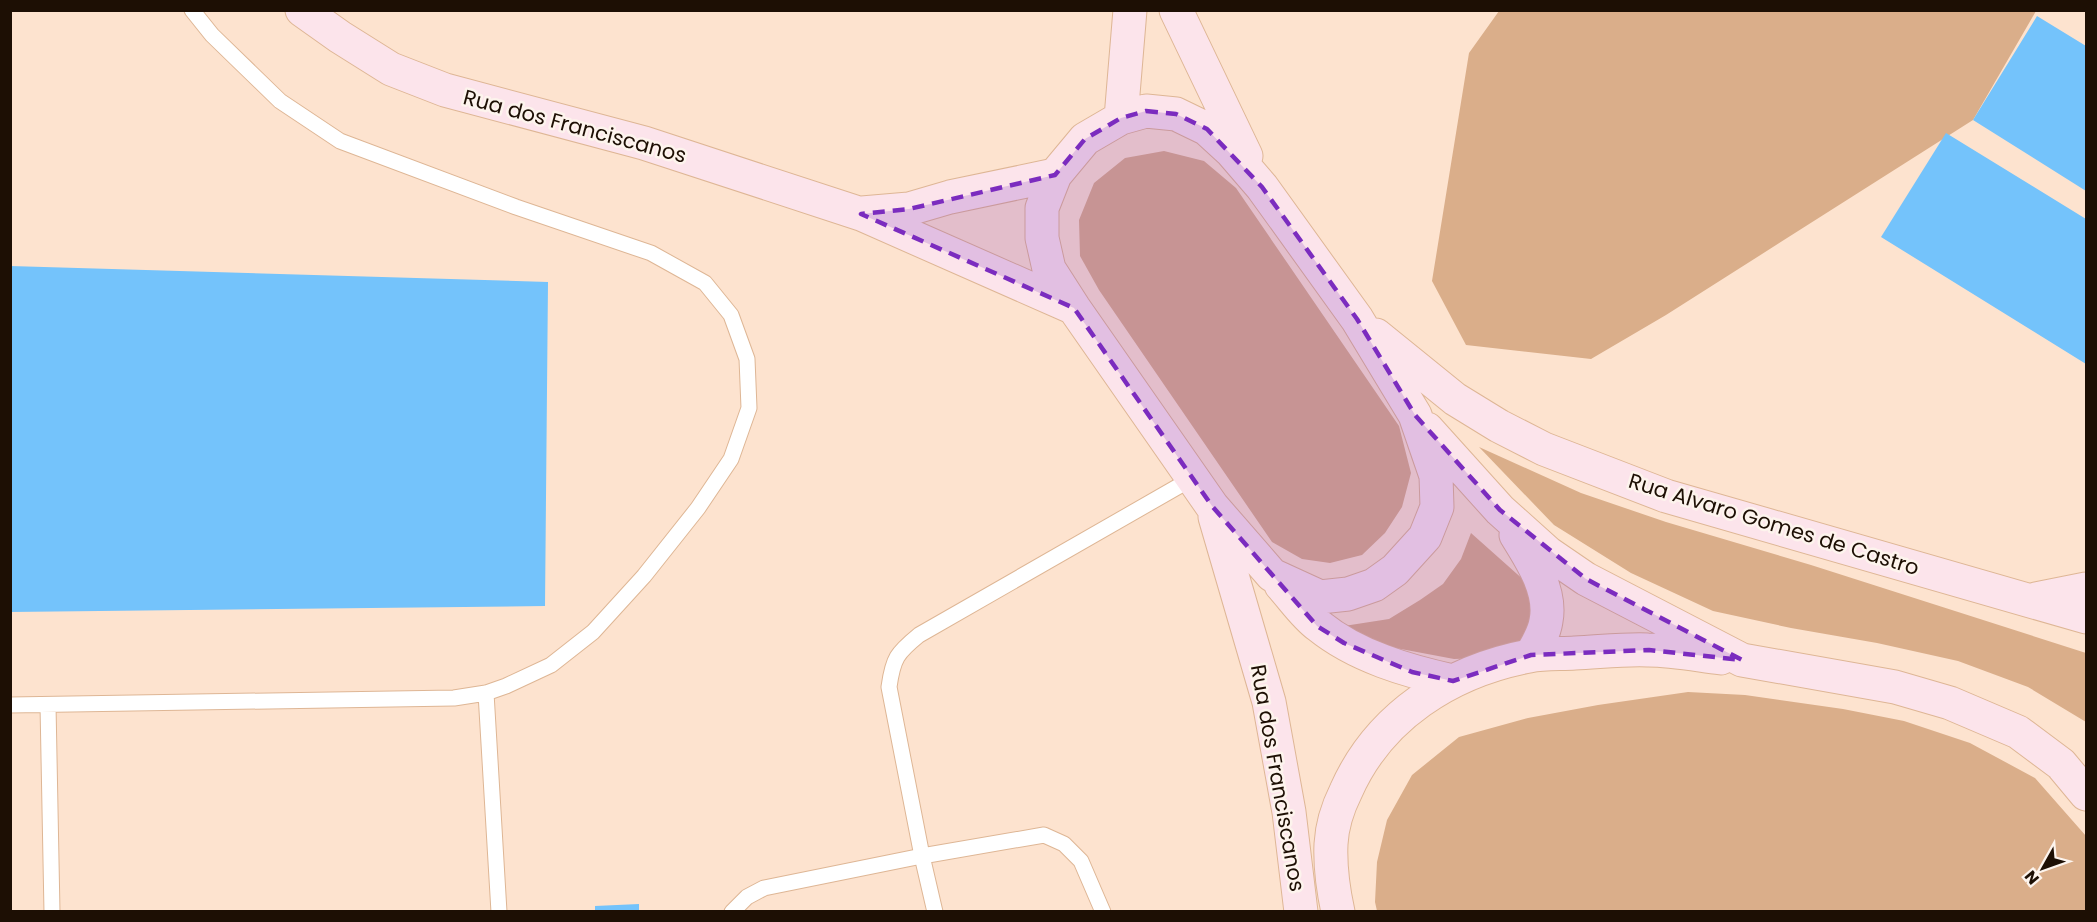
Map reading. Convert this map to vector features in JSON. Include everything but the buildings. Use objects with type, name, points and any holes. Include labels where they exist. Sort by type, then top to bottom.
[{"type":"main road","name":"Rua dos Franciscanos","points":[[302,10],[339,37],[391,69],[445,90],[644,143],[861,214],[1074,308]]},
{"type":"main road","points":[[1121,118],[1130,10]]},
{"type":"main road","points":[[1176,10],[1208,81],[1262,187]]},
{"type":"main road","points":[[1452,681],[1412,672],[1344,644],[1317,626],[1212,506],[1074,308],[1049,269],[1042,238],[1042,208],[1055,175],[1085,139],[1121,118],[1146,111],[1176,114],[1207,129],[1231,151],[1262,187],[1357,319],[1415,415],[1500,510],[1548,553],[1586,579],[1742,660]]},
{"type":"main road","name":"Rua dos Franciscanos","points":[[861,214],[909,209],[950,197],[1055,175]]},
{"type":"main road","name":"Rua Alvaro Gomes de Castro","points":[[1357,319],[1455,399],[1499,426],[1544,449],[1666,496],[2086,617]]},
{"type":"main road","points":[[1272,575],[1320,597],[1348,594],[1374,585],[1395,570],[1425,537],[1437,507],[1436,476],[1415,415]]},
{"type":"main road","name":"Rua dos Franciscanos","points":[[1212,506],[1269,702],[1289,812],[1301,912]]},
{"type":"main road","points":[[1500,510],[1528,555],[1546,600],[1546,621],[1531,655]]},
{"type":"main road","points":[[2031,600],[2086,589]]},
{"type":"main road","points":[[1338,912],[1331,876],[1331,842],[1338,808],[1354,773],[1376,740],[1398,717],[1452,681],[1481,669],[1531,655],[1649,650],[1742,660],[1895,687],[1950,703],[2018,732],[2061,764],[2086,794]]},
{"type":"lane","points":[[10,705],[454,698],[486,693],[506,686],[550,665],[593,632],[644,576],[698,508],[731,459],[749,408],[747,359],[731,315],[705,283],[651,253],[439,179],[340,141],[280,101],[212,34],[192,10]]},
{"type":"lane","points":[[935,912],[889,687],[891,668],[900,651],[919,636],[1193,478]]},
{"type":"lane","points":[[486,693],[499,912]]},
{"type":"lane","points":[[48,705],[52,912]]},
{"type":"lane","points":[[732,912],[747,897],[765,888],[922,856],[1044,835],[1064,844],[1081,861],[1103,912]]},
{"type":"highlighted area","points":[[1146,111],[1176,114],[1207,129],[1262,187],[1357,319],[1415,415],[1500,510],[1586,579],[1742,660],[1649,650],[1531,655],[1453,681],[1412,672],[1344,643],[1317,626],[1212,506],[1074,308],[861,214],[909,209],[1055,175],[1085,139],[1121,118]]},
{"type":"shaded area","points":[[1499,11],[2036,11],[1973,120],[1666,315],[1591,359],[1466,345],[1432,281],[1469,53]]},
{"type":"shaded area","points":[[1164,151],[1204,161],[1236,188],[1399,426],[1411,473],[1402,507],[1385,533],[1362,555],[1330,563],[1302,559],[1272,542],[1099,290],[1080,256],[1079,220],[1094,183],[1125,158]]},
{"type":"shaded area","points":[[1479,447],[1581,493],[1666,522],[1811,565],[2086,653],[2086,722],[2028,687],[1958,661],[1713,611],[1631,573],[1554,525]]},
{"type":"shaded area","points":[[1471,533],[1526,582],[1540,606],[1518,647],[1481,658],[1454,659],[1385,646],[1344,626],[1389,619],[1443,584],[1461,559]]},
{"type":"shaded area","points":[[1688,692],[1745,695],[1843,709],[1904,721],[1970,743],[2035,778],[2086,836],[2086,911],[1377,911],[1375,902],[1377,862],[1387,820],[1412,775],[1459,737],[1528,718]]}]
